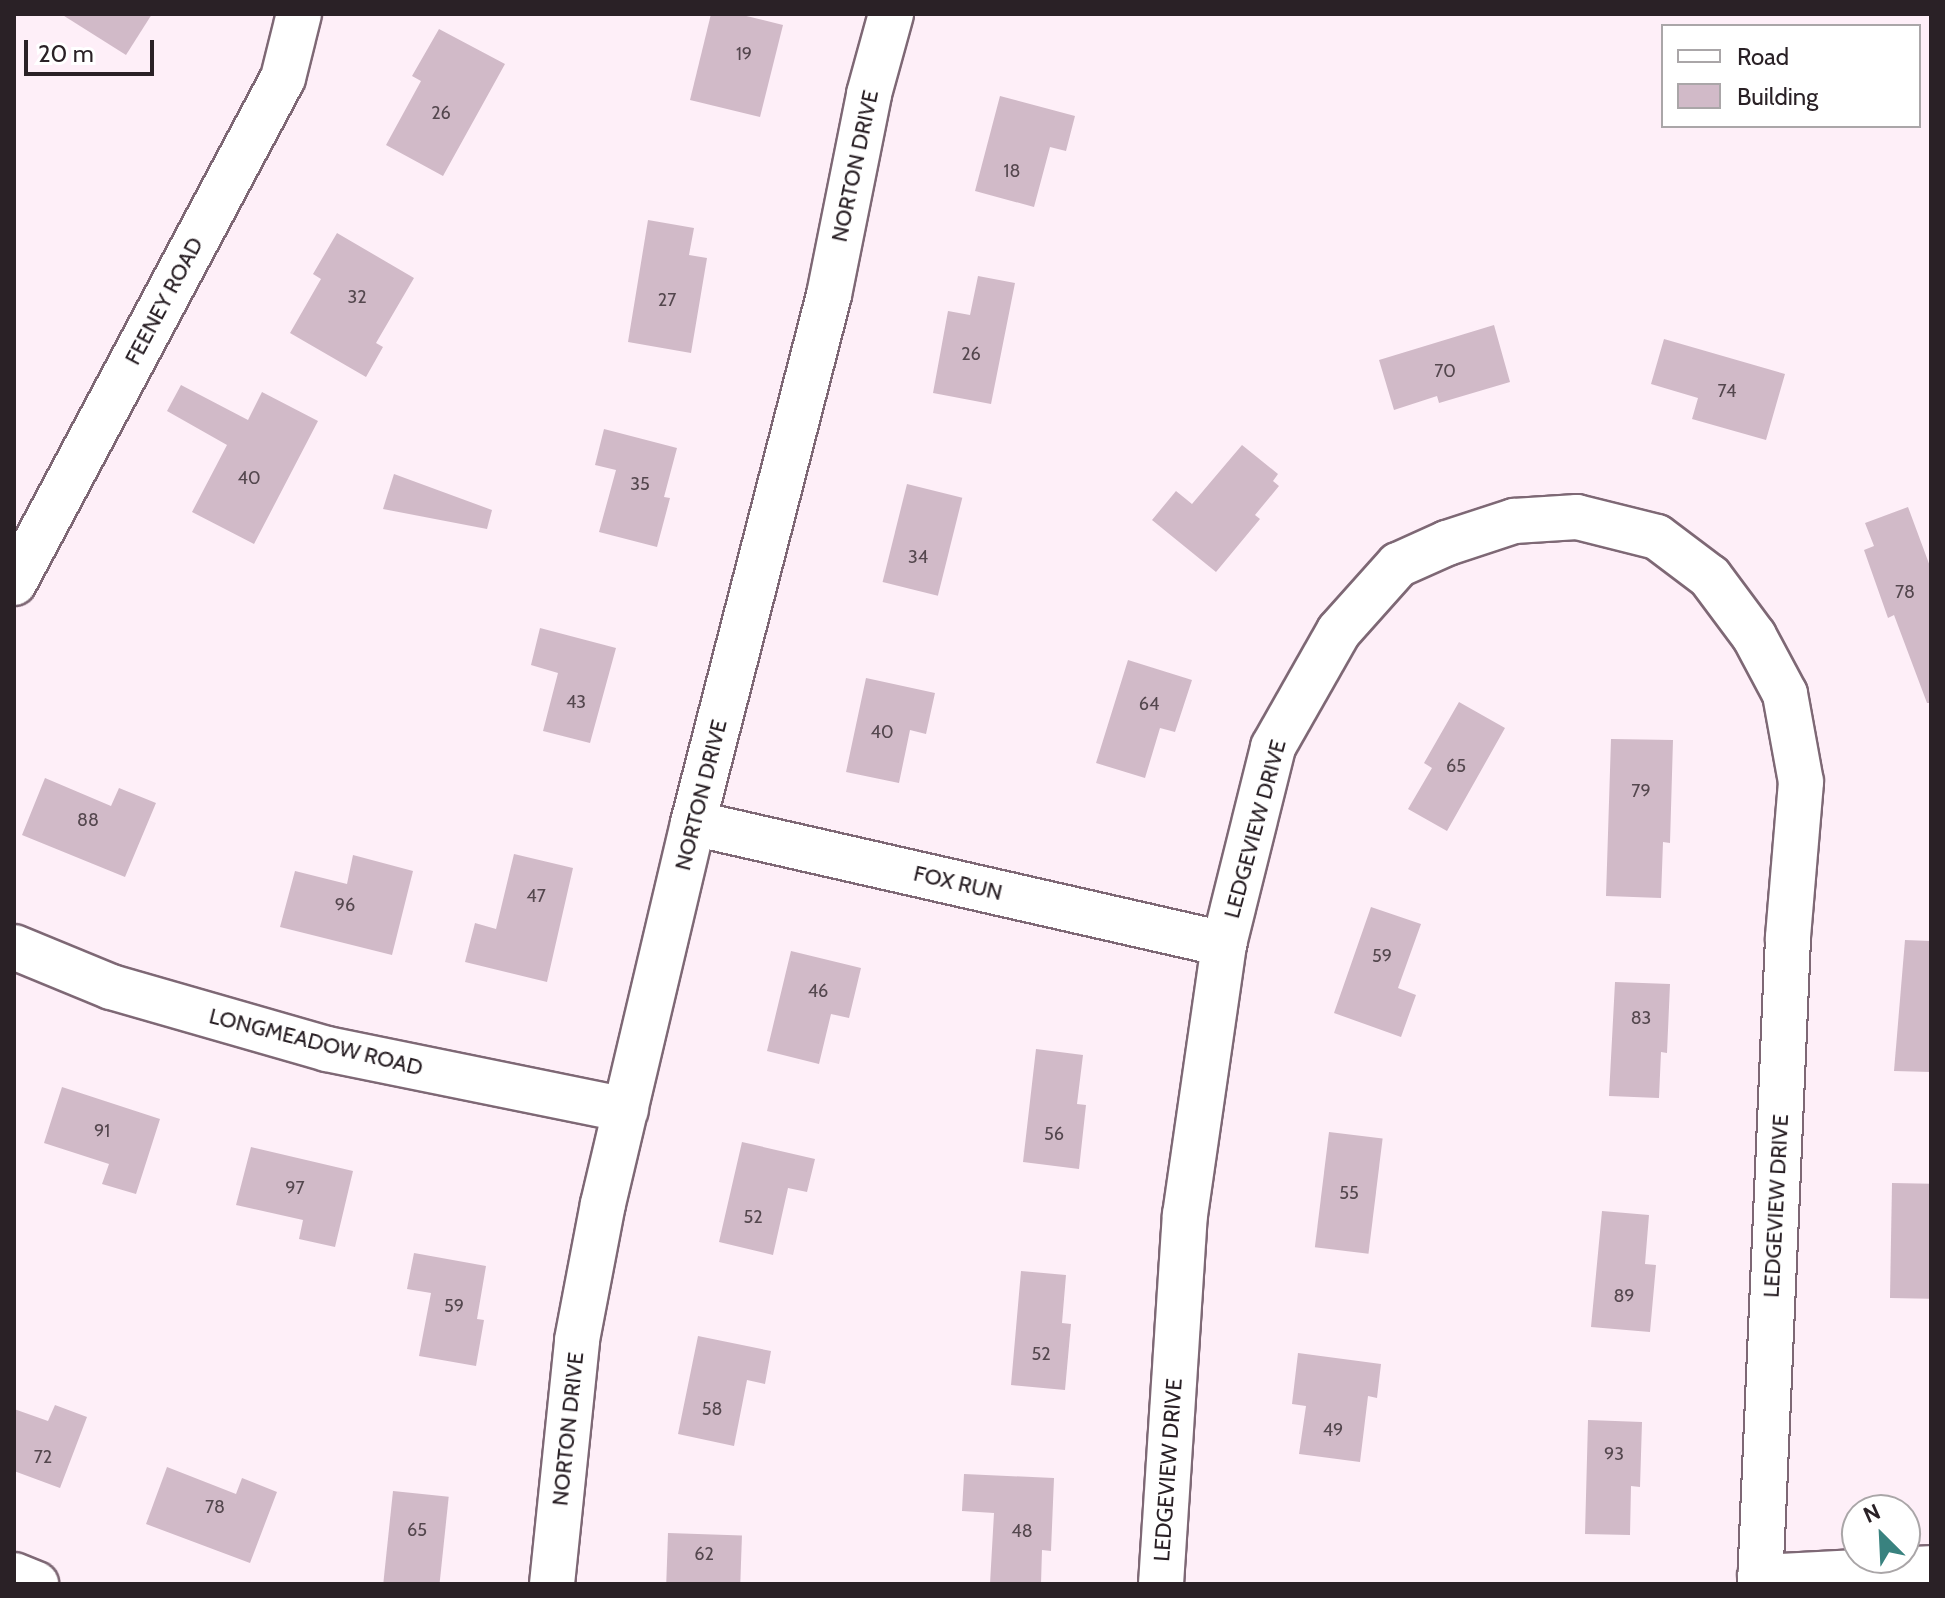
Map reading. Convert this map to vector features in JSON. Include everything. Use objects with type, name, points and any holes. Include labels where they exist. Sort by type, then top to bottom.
[{"type":"street","name":"FEENEY ROAD","points":[[14,583],[283,78],[299,14]]},
{"type":"street","name":"NORTON DRIVE","points":[[552,1584],[577,1340],[626,1110],[693,823],[829,295],[869,94],[891,14]]},
{"type":"street","name":"LEDGEVIEW DRIVE","points":[[1161,1584],[1185,1215],[1224,944],[1273,747],[1339,631],[1398,565],[1447,543],[1514,521],[1577,517],[1657,537],[1710,577],[1754,636],[1785,694],[1801,782],[1788,938],[1760,1581]]},
{"type":"street","name":"FOX RUN","points":[[693,823],[1224,944]]},
{"type":"street","name":"LONGMEADOW ROAD","points":[[14,947],[111,987],[327,1049],[626,1110]]},
{"type":"street","points":[[1760,1581],[1931,1568]]},
{"type":"street","points":[[14,1575],[36,1584]]},
{"type":"building","points":[[61,14],[152,14],[126,55]]},
{"type":"building","points":[[711,14],[738,14],[783,25],[760,117],[690,100]]},
{"type":"building","points":[[439,29],[505,64],[443,176],[386,145],[421,81],[412,76]]},
{"type":"building","points":[[1000,96],[1075,116],[1066,151],[1050,147],[1034,207],[975,191]]},
{"type":"building","points":[[648,220],[694,228],[689,255],[707,258],[691,353],[628,342]]},
{"type":"building","points":[[337,233],[414,278],[376,343],[383,347],[366,377],[290,333],[321,279],[313,274]]},
{"type":"building","points":[[978,276],[1015,283],[991,404],[933,393],[948,311],[970,315]]},
{"type":"building","points":[[1494,325],[1510,382],[1439,403],[1437,396],[1394,410],[1379,360]]},
{"type":"building","points":[[1664,339],[1785,374],[1766,440],[1692,419],[1698,398],[1651,384]]},
{"type":"building","points":[[181,385],[248,420],[262,392],[318,421],[254,544],[192,512],[227,445],[167,411]]},
{"type":"building","points":[[604,429],[677,448],[664,497],[670,498],[657,547],[599,532],[616,470],[595,465]]},
{"type":"building","points":[[1242,445],[1278,474],[1273,481],[1279,486],[1255,515],[1260,519],[1216,572],[1152,520],[1176,491],[1192,504]]},
{"type":"building","points":[[394,474],[492,510],[487,529],[383,509]]},
{"type":"building","points":[[907,484],[962,498],[938,596],[883,582]]},
{"type":"building","points":[[1908,507],[1931,569],[1931,703],[1927,703],[1894,615],[1888,618],[1864,550],[1874,546],[1865,523]]},
{"type":"building","points":[[540,628],[616,648],[590,743],[543,731],[558,673],[531,665]]},
{"type":"building","points":[[1128,660],[1192,680],[1175,732],[1160,728],[1145,778],[1096,763]]},
{"type":"building","points":[[866,678],[935,693],[926,734],[910,730],[899,783],[846,772]]},
{"type":"building","points":[[1459,702],[1505,728],[1447,831],[1408,809],[1432,768],[1424,763]]},
{"type":"building","points":[[1611,739],[1673,740],[1670,843],[1663,842],[1661,898],[1606,896]]},
{"type":"building","points":[[45,778],[111,806],[119,788],[156,803],[125,877],[22,835]]},
{"type":"building","points":[[514,854],[573,868],[547,982],[465,962],[475,923],[496,929]]},
{"type":"building","points":[[353,855],[413,871],[392,955],[280,927],[295,871],[347,884]]},
{"type":"building","points":[[1371,907],[1421,924],[1398,988],[1416,995],[1401,1037],[1334,1013]]},
{"type":"building","points":[[1905,940],[1931,941],[1931,1072],[1894,1071]]},
{"type":"building","points":[[791,951],[861,968],[849,1018],[831,1014],[819,1064],[767,1051]]},
{"type":"building","points":[[1615,982],[1670,984],[1667,1053],[1661,1052],[1659,1098],[1609,1096]]},
{"type":"building","points":[[1036,1049],[1083,1055],[1077,1104],[1086,1105],[1079,1169],[1023,1162]]},
{"type":"building","points":[[62,1087],[160,1119],[136,1194],[102,1184],[109,1164],[44,1143]]},
{"type":"building","points":[[1329,1132],[1383,1139],[1368,1254],[1315,1247]]},
{"type":"building","points":[[742,1142],[815,1159],[807,1192],[788,1188],[773,1255],[719,1242]]},
{"type":"building","points":[[251,1147],[353,1171],[335,1247],[299,1239],[303,1220],[236,1205]]},
{"type":"building","points":[[1892,1183],[1931,1184],[1929,1299],[1890,1298]]},
{"type":"building","points":[[1602,1211],[1649,1215],[1645,1264],[1656,1265],[1650,1332],[1591,1327]]},
{"type":"building","points":[[414,1253],[486,1266],[477,1319],[484,1320],[476,1366],[419,1356],[431,1293],[407,1289]]},
{"type":"building","points":[[1021,1271],[1066,1275],[1062,1323],[1071,1324],[1065,1390],[1011,1385]]},
{"type":"building","points":[[698,1336],[771,1351],[765,1384],[747,1380],[734,1446],[678,1434]]},
{"type":"building","points":[[1298,1353],[1381,1364],[1377,1398],[1368,1396],[1360,1462],[1299,1454],[1306,1406],[1292,1404]]},
{"type":"building","points":[[55,1405],[87,1417],[60,1488],[14,1471],[14,1409],[48,1421]]},
{"type":"building","points":[[1588,1420],[1642,1422],[1640,1487],[1631,1486],[1630,1535],[1585,1534]]},
{"type":"building","points":[[167,1467],[236,1494],[242,1478],[277,1492],[250,1563],[146,1524]]},
{"type":"building","points":[[964,1474],[1054,1478],[1051,1551],[1042,1550],[1041,1584],[990,1584],[994,1513],[962,1511]]},
{"type":"building","points":[[393,1491],[449,1497],[440,1584],[383,1584]]},
{"type":"building","points":[[668,1533],[742,1536],[740,1584],[666,1584]]}]
